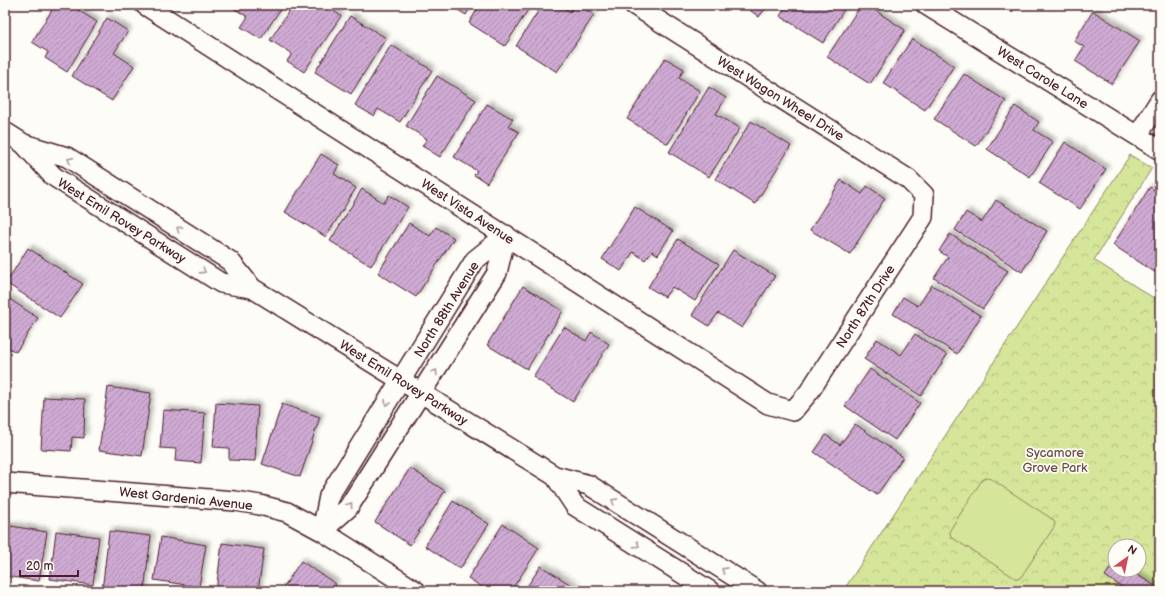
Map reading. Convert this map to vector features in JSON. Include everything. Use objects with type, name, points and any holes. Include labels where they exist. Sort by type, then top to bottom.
[{"type":"street","name":"West Vista Avenue","points":[[145,5],[768,404],[792,410]]},
{"type":"street","name":"West Wagon Wheel Drive","points":[[634,5],[908,179],[924,195]]},
{"type":"street","name":"West Carole Lane","points":[[926,5],[1160,150]]},
{"type":"street","points":[[1138,135],[1160,100]]},
{"type":"street","name":"West Emil Rovey Parkway","points":[[5,132],[24,144],[53,176],[221,283],[252,288],[555,476],[589,485],[757,591]]},
{"type":"street","name":"North 87th Drive","points":[[792,410],[809,392],[923,217],[924,195]]},
{"type":"street","name":"North 88th Avenue","points":[[322,531],[329,496],[475,260],[506,235]]},
{"type":"street","name":"North 88th Avenue","points":[[322,531],[348,508],[421,394],[496,273],[506,235]]},
{"type":"street","name":"West Emil Rovey Parkway","points":[[555,476],[575,506],[710,591]]},
{"type":"street","name":"West Gardenia Avenue","points":[[5,483],[235,501],[260,505],[287,512],[322,531],[416,591]]},
{"type":"green space","name":"Sycamore Grove Park","points":[[1130,155],[1152,168],[1094,260],[1160,302],[1160,591],[843,591]]},
{"type":"green space","points":[[986,478],[991,479],[1052,519],[1055,523],[1054,527],[1021,577],[1018,579],[951,537],[950,530],[982,480]]},
{"type":"building","points":[[55,5],[70,5],[97,22],[67,72],[45,58],[48,52],[32,42]]},
{"type":"building","points":[[236,5],[283,5],[261,39],[241,27],[248,17],[233,8]]},
{"type":"building","points":[[293,5],[325,5],[341,16],[304,72],[287,61],[292,54],[270,40]]},
{"type":"building","points":[[450,5],[472,5],[466,15]]},
{"type":"building","points":[[480,5],[531,5],[505,46],[469,23]]},
{"type":"building","points":[[542,5],[559,5],[570,12],[574,5],[578,5],[594,15],[557,72],[516,46]]},
{"type":"building","points":[[743,5],[768,5],[759,17]]},
{"type":"building","points":[[787,5],[847,5],[823,43],[780,16]]},
{"type":"building","points":[[861,5],[867,5],[905,30],[870,84],[827,57]]},
{"type":"building","points":[[1001,5],[1017,5],[1012,12]]},
{"type":"building","points":[[1093,11],[1140,41],[1112,84],[1075,61],[1084,47],[1074,41]]},
{"type":"building","points":[[350,16],[386,38],[351,94],[315,72]]},
{"type":"building","points":[[107,18],[128,31],[114,53],[134,66],[112,101],[72,76]]},
{"type":"building","points":[[912,39],[954,66],[925,110],[883,83]]},
{"type":"building","points":[[391,45],[432,70],[400,122],[378,109],[374,116],[355,105]]},
{"type":"building","points":[[665,58],[684,69],[679,78],[700,91],[668,144],[627,119]]},
{"type":"building","points":[[964,74],[1006,101],[976,146],[934,119]]},
{"type":"building","points":[[437,76],[476,100],[440,157],[422,146],[427,139],[406,126]]},
{"type":"building","points":[[709,87],[726,98],[716,114],[740,128],[709,177],[669,152]]},
{"type":"building","points":[[487,104],[513,119],[508,126],[519,132],[487,183],[474,175],[477,171],[454,157]]},
{"type":"building","points":[[1015,106],[1039,122],[1034,130],[1053,142],[1030,177],[987,149]]},
{"type":"building","points":[[751,121],[791,146],[755,204],[715,179]]},
{"type":"building","points":[[1065,142],[1106,169],[1080,209],[1039,183]]},
{"type":"building","points":[[321,154],[339,165],[334,174],[356,188],[326,237],[285,212]]},
{"type":"building","points":[[841,180],[862,194],[867,186],[885,198],[850,254],[810,230]]},
{"type":"building","points":[[1150,187],[1160,194],[1160,268],[1156,273],[1113,245]]},
{"type":"building","points":[[362,189],[384,203],[389,195],[408,207],[371,266],[330,241]]},
{"type":"building","points":[[996,200],[1047,231],[1022,272],[955,230],[966,212],[982,222]]},
{"type":"building","points":[[635,207],[673,231],[658,255],[652,251],[645,260],[633,252],[621,271],[602,259]]},
{"type":"building","points":[[409,223],[430,236],[436,227],[454,238],[416,297],[378,273]]},
{"type":"building","points":[[950,234],[1008,271],[983,309],[934,278],[948,257],[939,251]]},
{"type":"building","points":[[678,239],[719,264],[695,301],[672,287],[665,297],[648,287]]},
{"type":"building","points":[[28,248],[83,284],[60,318],[6,283]]},
{"type":"building","points":[[733,250],[775,276],[742,328],[718,313],[709,326],[692,315]]},
{"type":"building","points":[[932,285],[981,316],[957,354],[893,314],[903,297],[918,306]]},
{"type":"building","points":[[523,286],[563,311],[527,369],[487,345]]},
{"type":"building","points":[[5,296],[38,318],[16,352],[5,346]]},
{"type":"building","points":[[564,327],[586,341],[591,332],[609,344],[573,402],[533,377]]},
{"type":"building","points":[[915,334],[947,355],[921,396],[864,359],[877,339],[901,355]]},
{"type":"building","points":[[870,369],[920,403],[895,440],[845,406]]},
{"type":"building","points":[[108,387],[151,393],[142,456],[99,450]]},
{"type":"building","points":[[44,397],[85,399],[84,438],[72,437],[71,451],[41,449]]},
{"type":"building","points":[[216,403],[258,406],[255,461],[229,460],[229,448],[213,447]]},
{"type":"building","points":[[282,404],[320,417],[300,477],[262,464]]},
{"type":"building","points":[[163,410],[205,413],[201,463],[175,461],[176,449],[160,448]]},
{"type":"building","points":[[855,424],[903,457],[877,495],[814,452],[826,435],[840,445]]},
{"type":"building","points":[[410,468],[445,491],[410,545],[375,522]]},
{"type":"building","points":[[453,501],[489,524],[460,569],[425,546]]},
{"type":"building","points":[[503,524],[539,548],[511,591],[488,591],[468,578]]},
{"type":"building","points":[[5,525],[47,532],[39,581],[5,576]]},
{"type":"building","points":[[56,531],[99,537],[93,585],[50,579]]},
{"type":"building","points":[[109,531],[151,536],[144,591],[102,591]]},
{"type":"building","points":[[161,537],[206,545],[199,587],[154,580]]},
{"type":"building","points":[[222,543],[264,549],[258,591],[216,591]]},
{"type":"building","points":[[301,561],[336,584],[331,591],[281,591]]},
{"type":"building","points":[[541,566],[576,588],[574,591],[524,591]]},
{"type":"building","points":[[1108,578],[1142,578],[1160,589],[1158,591],[1128,591]]}]
